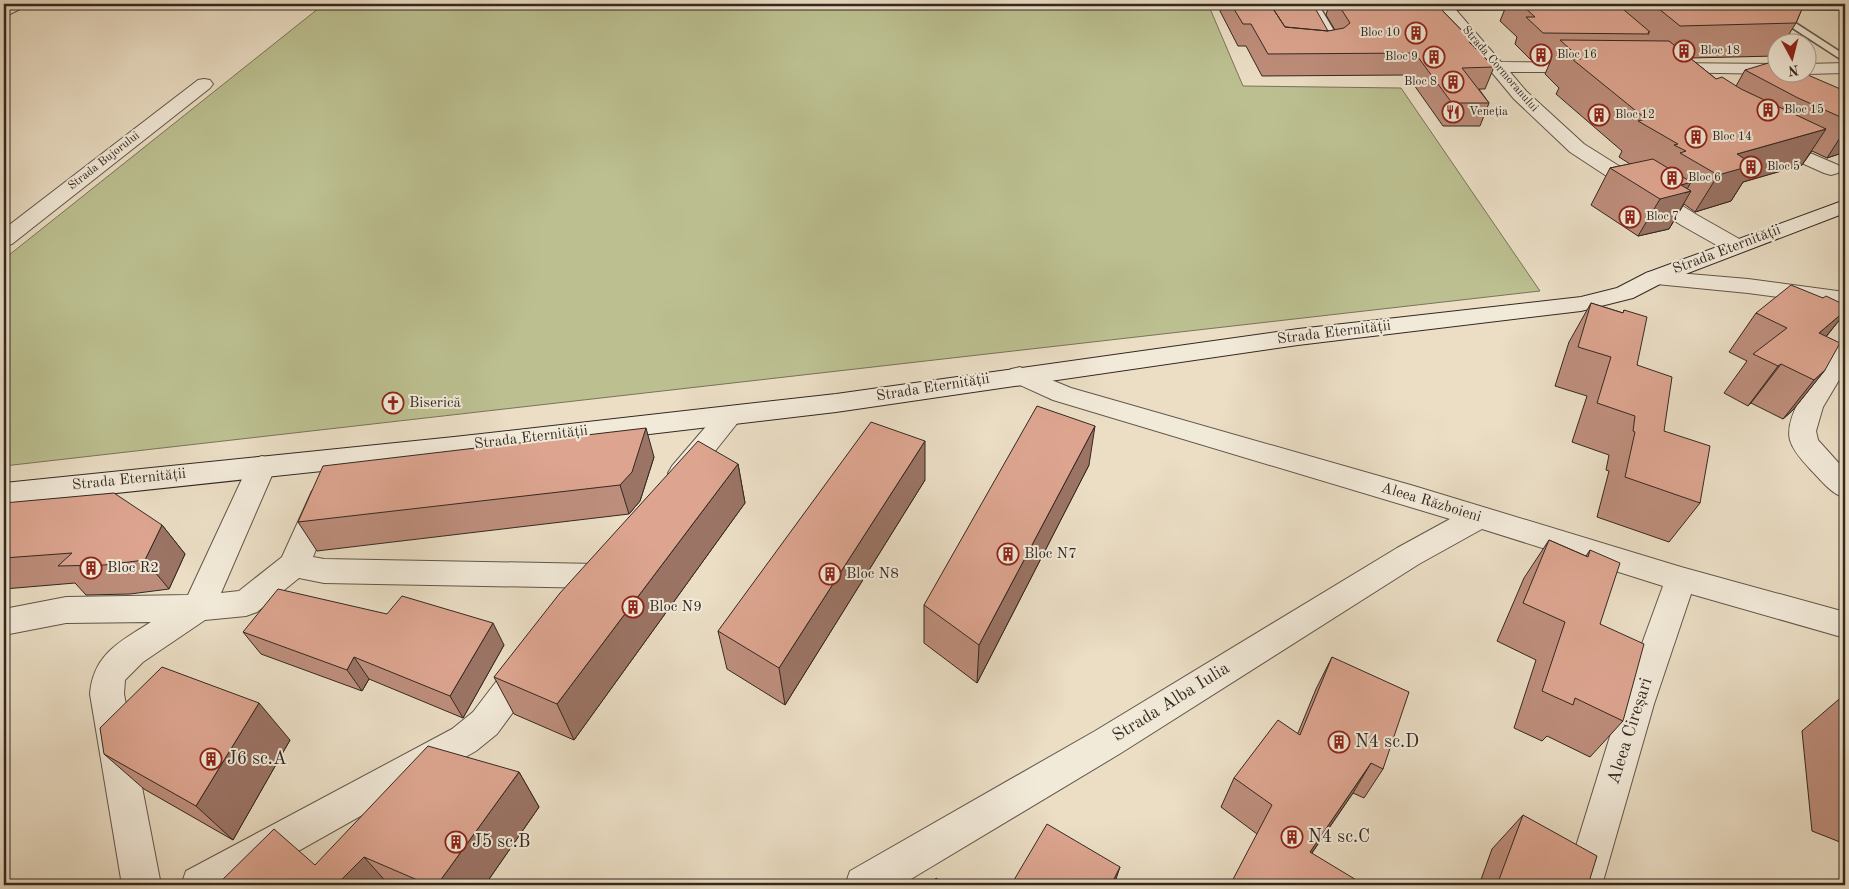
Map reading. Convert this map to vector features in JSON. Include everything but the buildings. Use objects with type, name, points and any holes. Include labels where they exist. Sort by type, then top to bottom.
[{"type":"street","points":[[4,12],[18,4]]},
{"type":"street","points":[[1444,4],[1676,4]]},
{"type":"street","name":"Strada Cormoranului","points":[[1444,4],[1520,96],[1577,148],[1689,220],[1736,246]]},
{"type":"street","points":[[1753,4],[1845,5]]},
{"type":"street","points":[[1589,5],[1603,17]]},
{"type":"street","points":[[1681,85],[1655,66],[1766,69]]},
{"type":"street","points":[[1816,68],[1845,66]]},
{"type":"street","points":[[1495,67],[1602,68]]},
{"type":"street","name":"Strada Bujorului","points":[[4,239],[204,84]]},
{"type":"street","points":[[1759,136],[1831,169]]},
{"type":"street","name":"Strada Eternității","points":[[4,494],[836,403],[1020,375],[1308,336],[1581,304],[1625,294],[1654,278],[1845,206]]},
{"type":"street","points":[[1654,278],[1748,286],[1845,299]]},
{"type":"street","points":[[1845,352],[1806,413],[1803,430],[1804,442],[1845,488]]},
{"type":"street","name":"Aleea Războieni","points":[[1020,375],[1062,394],[1414,497],[1477,518],[1681,579],[1845,625]]},
{"type":"street","points":[[660,499],[730,415]]},
{"type":"street","points":[[4,622],[66,610],[198,608],[246,603],[294,565],[340,458]]},
{"type":"street","points":[[141,885],[107,694],[108,680],[115,666],[131,652],[198,608],[262,466]]},
{"type":"street","name":"Strada Alba Iulia","points":[[864,885],[1108,742],[1408,556],[1477,518]]},
{"type":"street","points":[[294,565],[324,571],[606,564],[573,607]]},
{"type":"street","name":"Aleea Cireșari","points":[[1583,885],[1638,704],[1681,579]]},
{"type":"street","points":[[200,885],[464,740],[485,723],[544,645]]},
{"type":"lane","points":[[1314,4],[1337,44],[1334,47],[1322,48]]},
{"type":"lane","points":[[1762,4],[1845,66]]},
{"type":"green space","points":[[324,4],[1208,4],[1243,86],[1401,88],[1540,291],[4,466],[4,259]]},
{"type":"place","name":"Bloc 10","points":[[1416,33]]},
{"type":"place","name":"Bloc 18","points":[[1684,51]]},
{"type":"place","name":"Bloc 16","points":[[1541,55]]},
{"type":"place","name":"Bloc 9","points":[[1434,57]]},
{"type":"place","name":"Bloc 8","points":[[1453,82]]},
{"type":"place","name":"Bloc 15","points":[[1768,110]]},
{"type":"place","name":"Veneția","points":[[1453,112]]},
{"type":"place","name":"Bloc 12","points":[[1599,115]]},
{"type":"place","name":"Bloc 14","points":[[1696,137]]},
{"type":"place","name":"Bloc 5","points":[[1751,167]]},
{"type":"place","name":"Bloc 6","points":[[1672,178]]},
{"type":"place","name":"Bloc 7","points":[[1630,217]]},
{"type":"place","name":"Biserică","points":[[393,403]]},
{"type":"place","name":"Bloc N7","points":[[1008,554]]},
{"type":"place","name":"Bloc R2","points":[[91,568]]},
{"type":"place","name":"Bloc N8","points":[[830,574]]},
{"type":"place","name":"Bloc N9","points":[[633,607]]},
{"type":"place","name":"N4 sc.D","points":[[1339,742]]},
{"type":"place","name":"J6 sc.A","points":[[211,759]]},
{"type":"place","name":"N4 sc.C","points":[[1292,837]]},
{"type":"place","name":"J5 sc.B","points":[[456,842]]}]
